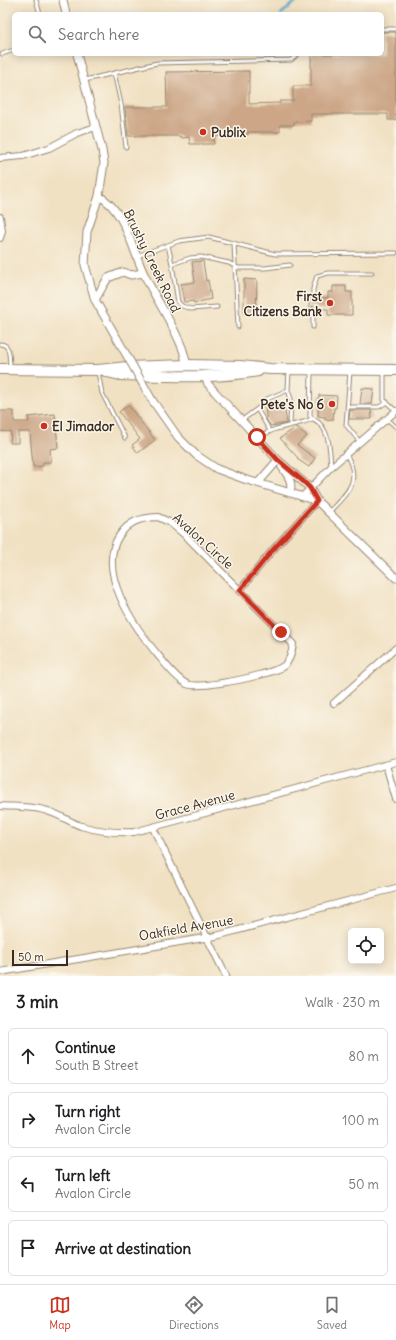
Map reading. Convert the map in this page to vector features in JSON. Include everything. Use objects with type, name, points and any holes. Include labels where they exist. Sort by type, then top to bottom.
[{"type":"highway","points":[[5,369],[98,370],[127,367],[187,365],[240,366],[270,369],[396,370]]},
{"type":"highway","points":[[98,370],[120,375],[205,376],[238,375],[270,369]]},
{"type":"street","points":[[63,0],[66,12]]},
{"type":"street","points":[[79,56],[104,163],[99,196],[87,232],[85,264],[95,300],[152,400],[178,437],[196,455],[217,469],[317,501]]},
{"type":"street","points":[[0,158],[23,156],[50,148],[77,133],[96,127]]},
{"type":"street","name":"Brushy Creek Road","points":[[99,196],[108,201],[122,222],[143,273],[181,345],[187,365]]},
{"type":"street","points":[[0,217],[2,231],[0,238]]},
{"type":"street","points":[[95,300],[108,278],[123,272],[131,275],[143,273]]},
{"type":"street","points":[[205,376],[208,384],[241,421],[278,460],[310,488],[317,501],[396,578]]},
{"type":"street","points":[[302,497],[331,466],[396,411]]},
{"type":"street","points":[[258,483],[278,460]]},
{"type":"street","points":[[278,460],[290,478],[292,486],[290,493]]},
{"type":"street","points":[[240,590],[271,552],[317,501]]},
{"type":"street","name":"Avalon Circle","points":[[158,517],[169,522],[186,536],[240,590],[293,644],[290,659],[284,666],[248,678],[205,685],[187,684],[170,670],[154,650],[129,613],[117,590],[113,575],[112,559],[114,544],[124,529],[135,521],[144,518],[158,517]]},
{"type":"street","points":[[334,703],[396,648]]},
{"type":"street","name":"Grace Avenue","points":[[0,806],[43,810],[62,816],[82,826],[102,831],[122,833],[134,832],[396,762]]},
{"type":"street","points":[[386,765],[396,799]]},
{"type":"street","points":[[153,828],[226,976]]},
{"type":"street","name":"Oakfield Avenue","points":[[0,972],[207,938],[396,888]]},
{"type":"lane","points":[[36,0],[39,12]]},
{"type":"lane","points":[[384,29],[396,29]]},
{"type":"lane","points":[[2,54],[12,51]]},
{"type":"lane","points":[[85,80],[157,63],[291,60],[296,56]]},
{"type":"lane","points":[[114,73],[121,104],[126,147]]},
{"type":"lane","points":[[137,256],[179,241],[209,237],[275,254],[396,253]]},
{"type":"lane","points":[[234,244],[238,327]]},
{"type":"lane","points":[[168,245],[178,302],[182,306],[191,309],[217,307]]},
{"type":"lane","points":[[172,264],[190,258],[201,257],[229,263],[238,268],[290,265]]},
{"type":"lane","points":[[313,298],[313,289],[317,276],[328,273],[372,273]]},
{"type":"lane","points":[[313,309],[313,327]]},
{"type":"lane","points":[[0,344],[7,346],[9,352],[5,369]]},
{"type":"lane","points":[[290,369],[288,390],[291,400],[290,425]]},
{"type":"lane","points":[[311,369],[310,416],[312,419],[320,423],[326,432],[331,466]]},
{"type":"lane","points":[[98,370],[102,393],[125,438]]},
{"type":"lane","points":[[350,370],[346,425],[360,442]]},
{"type":"lane","points":[[384,370],[384,400],[396,411]]},
{"type":"lane","points":[[241,421],[261,406],[267,399],[288,390]]},
{"type":"lane","points":[[348,407],[378,408],[386,402]]},
{"type":"lane","points":[[257,409],[270,431]]},
{"type":"lane","points":[[257,437],[270,431],[312,419]]},
{"type":"lane","points":[[387,419],[396,427]]},
{"type":"lane","points":[[329,513],[339,502],[354,478],[351,462],[346,454]]},
{"type":"building","points":[[384,32],[396,32],[396,120],[388,120],[388,114],[311,114],[311,121],[294,122],[294,125],[280,125],[280,132],[248,132],[248,135],[214,136],[214,144],[190,144],[189,137],[183,138],[179,136],[128,136],[125,107],[167,107],[166,72],[249,71],[249,104],[293,101],[293,86],[311,86],[311,56],[384,56]]},
{"type":"building","points":[[203,261],[211,299],[194,303],[193,301],[184,302],[181,284],[195,282],[192,262]]},
{"type":"building","points":[[244,279],[257,280],[256,314],[244,314]]},
{"type":"building","name":"First Citizens Bank","points":[[333,286],[346,286],[346,292],[352,292],[352,315],[328,315],[328,309],[316,309],[313,306],[309,309],[309,298],[313,301],[316,298],[328,298],[328,292],[333,292]]},
{"type":"building","points":[[362,388],[374,389],[372,404],[360,404]]},
{"type":"building","points":[[319,395],[337,396],[333,420],[318,416]]},
{"type":"building","points":[[128,405],[155,440],[138,453],[132,445],[140,439],[119,412]]},
{"type":"building","points":[[284,406],[287,423],[271,426],[267,421],[265,409]]},
{"type":"building","points":[[350,410],[371,410],[372,419],[349,419]]},
{"type":"building","points":[[0,411],[14,411],[14,422],[29,422],[28,417],[55,414],[58,448],[50,449],[51,462],[43,462],[43,466],[33,467],[30,432],[18,432],[18,443],[10,443],[11,432],[0,431]]},
{"type":"building","points":[[297,427],[307,436],[297,445],[315,458],[309,467],[297,459],[298,458],[280,438]]},
{"type":"waterway","points":[[283,12],[298,0]]},
{"type":"place","name":"Publix","points":[[203,132]]},
{"type":"place","name":"First Citizens Bank","points":[[330,303]]},
{"type":"place","name":"Pete's No 6","points":[[332,404]]},
{"type":"place","name":"El Jimador","points":[[44,426]]},
{"type":"route","points":[[257,437],[278,460],[310,488],[317,501],[271,552],[240,590],[281,632]]}]
